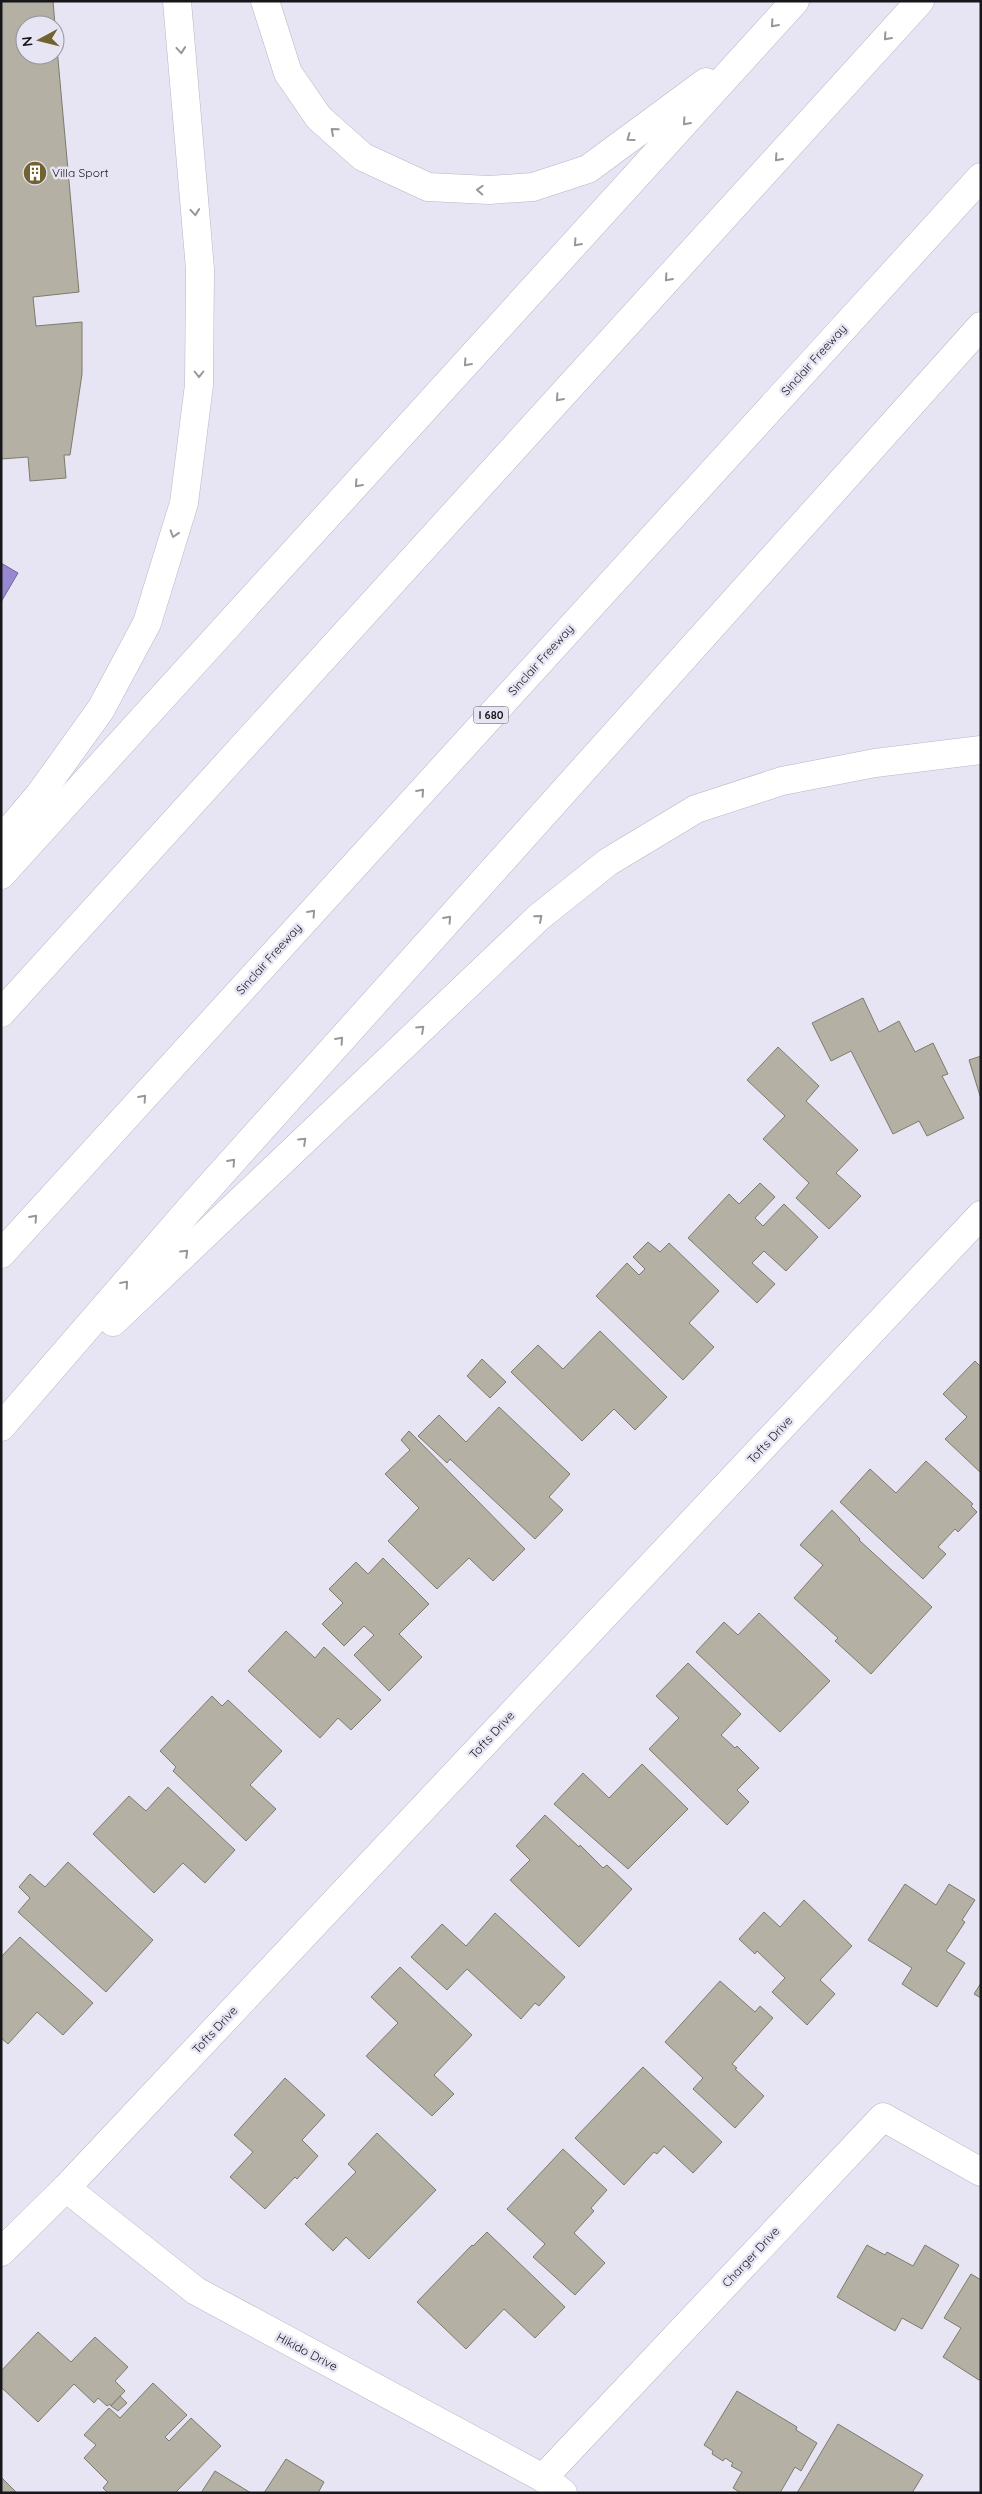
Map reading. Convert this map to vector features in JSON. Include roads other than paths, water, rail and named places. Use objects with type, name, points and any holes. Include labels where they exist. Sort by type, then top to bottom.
[{"type":"main road","points":[[1,840],[40,794],[101,709],[146,623],[184,503],[199,385],[200,269],[177,1]]},
{"type":"main road","points":[[265,1],[288,73],[319,118],[363,157],[428,186],[489,190],[534,187],[588,168],[754,47]]},
{"type":"main road","points":[[1,875],[794,1]]},
{"type":"main road","points":[[1,1013],[920,1]]},
{"type":"main road","name":"Sinclair Freeway","points":[[1,1254],[981,177]]},
{"type":"main road","points":[[1,1427],[207,1189],[981,326]]},
{"type":"main road","points":[[1,1435],[139,1297],[539,917],[608,862],[696,809],[782,781],[875,763],[981,750]]},
{"type":"main road","name":"Tofts Drive","points":[[1,2252],[66,2188],[981,1215]]},
{"type":"main road","name":"Charger Drive","points":[[553,2485],[883,2117],[981,2172]]},
{"type":"main road","name":"Hikido Drive","points":[[66,2188],[196,2292],[553,2485]]},
{"type":"place","name":"Villa Sport","points":[[35,173]]}]
